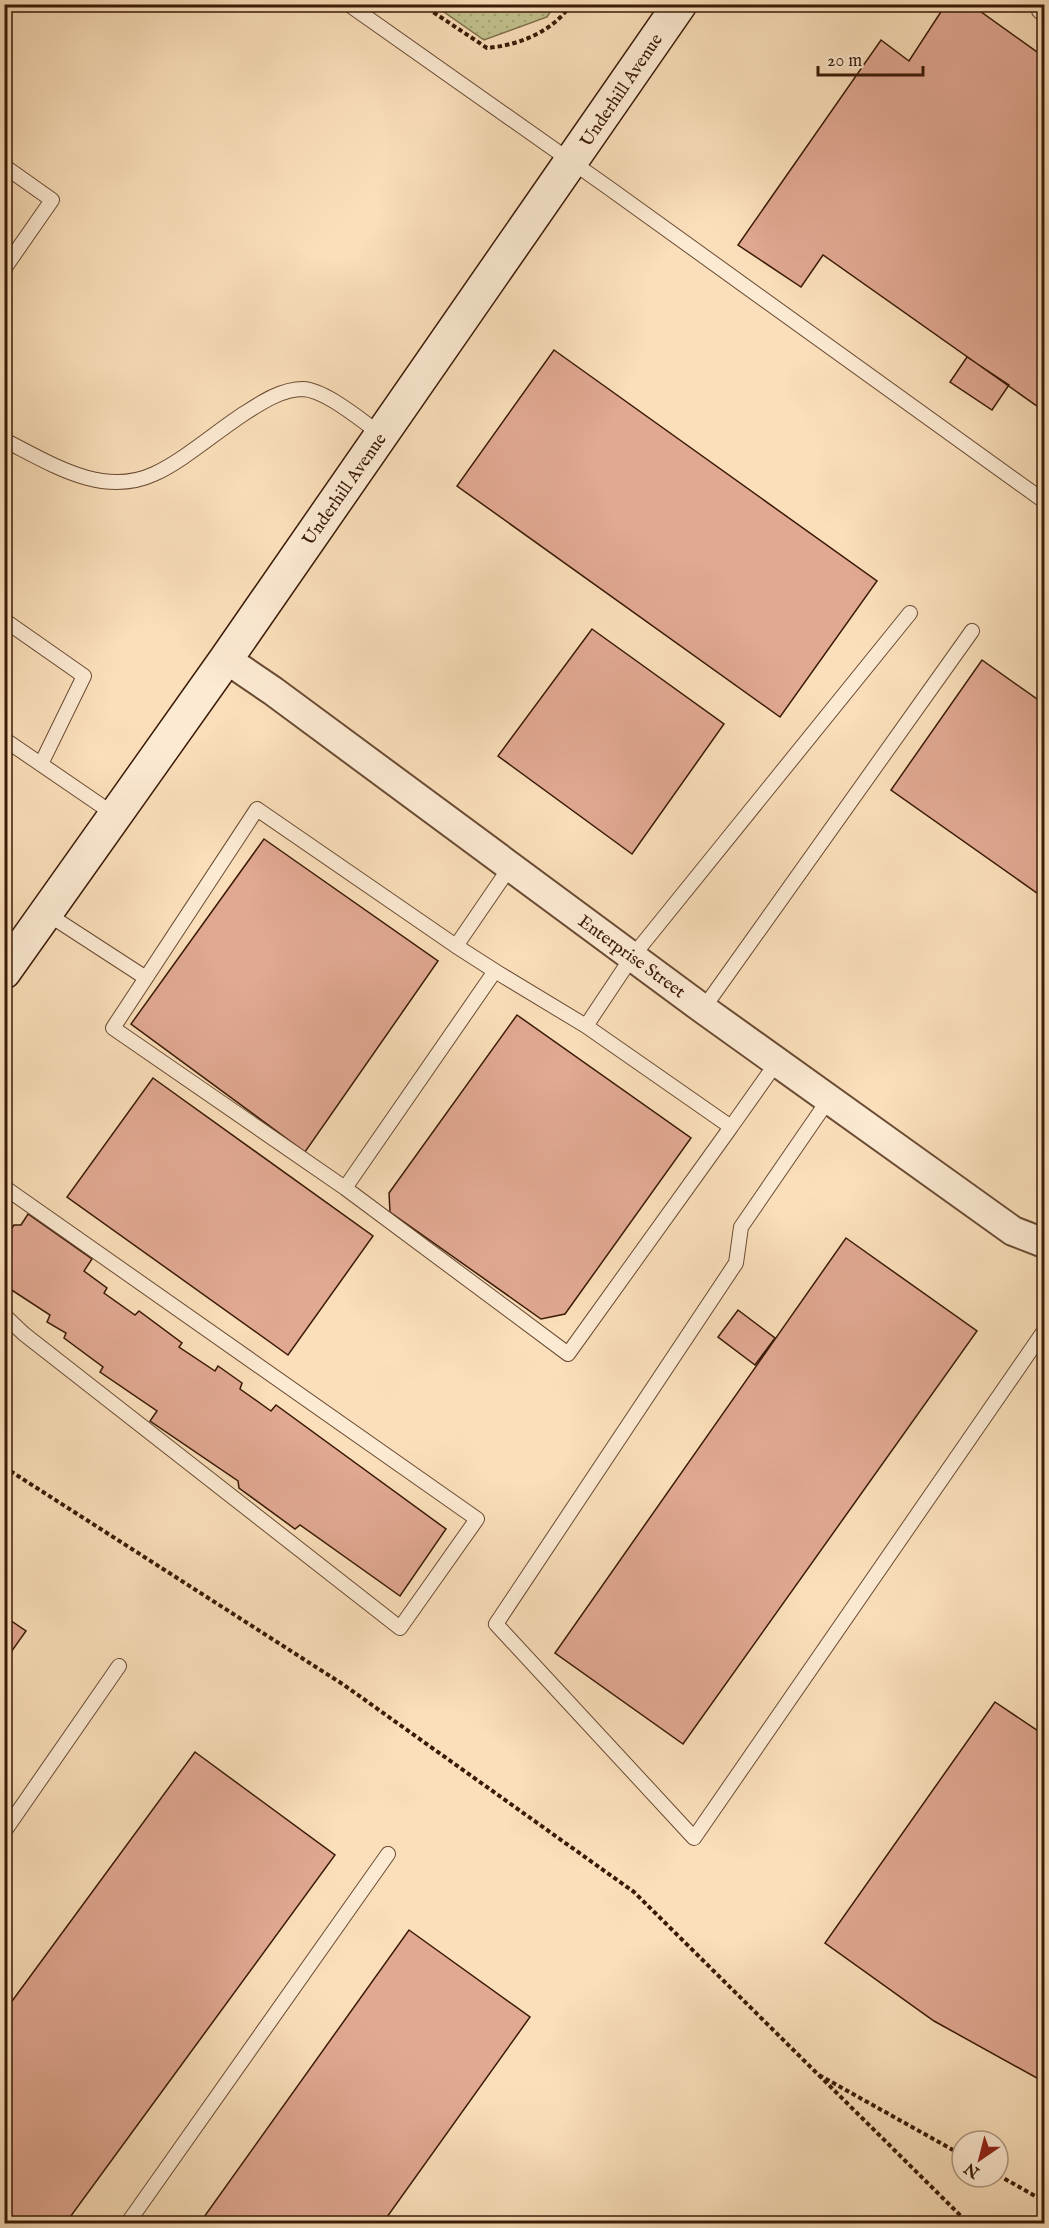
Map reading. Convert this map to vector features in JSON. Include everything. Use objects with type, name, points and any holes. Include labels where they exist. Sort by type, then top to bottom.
[{"type":"street","name":"Underhill Avenue","points":[[4,972],[226,659],[680,4]]},
{"type":"street","name":"Enterprise Street","points":[[226,659],[273,691],[829,1100],[1013,1230],[1044,1244]]},
{"type":"lane","points":[[348,4],[571,164],[609,188],[1044,501]]},
{"type":"lane","points":[[4,166],[52,200],[4,269]]},
{"type":"lane","points":[[4,440],[60,469],[99,482],[128,482],[154,474],[261,402],[283,393],[304,389],[331,400],[382,435]]},
{"type":"lane","points":[[586,1026],[632,957],[910,613]]},
{"type":"lane","points":[[4,621],[84,676],[41,764]]},
{"type":"lane","points":[[703,1009],[972,631]]},
{"type":"lane","points":[[4,739],[116,815]]},
{"type":"lane","points":[[730,1127],[586,1026],[456,946],[257,809],[113,1028],[345,1188],[568,1354],[777,1062]]},
{"type":"lane","points":[[456,946],[510,867]]},
{"type":"lane","points":[[46,913],[146,978]]},
{"type":"lane","points":[[345,1188],[495,971]]},
{"type":"lane","points":[[829,1100],[741,1227],[736,1263],[496,1624],[694,1838],[1044,1331]]},
{"type":"lane","points":[[4,1316],[400,1628],[477,1519],[6,1192]]},
{"type":"lane","points":[[4,1832],[119,1666]]},
{"type":"lane","points":[[127,2223],[387,1854]]},
{"type":"path","points":[[421,4],[486,48],[537,34],[551,27],[571,4]]},
{"type":"path","points":[[4,1467],[344,1685],[634,1892],[969,2223]]},
{"type":"path","points":[[814,2072],[950,2148]]},
{"type":"path","points":[[1010,2182],[1044,2200]]},
{"type":"green space","points":[[434,5],[555,5],[547,17],[484,40]]},
{"type":"building","points":[[946,4],[970,4],[1044,57],[1044,411],[823,255],[801,287],[738,245],[881,40],[909,61]]},
{"type":"building","points":[[554,350],[877,581],[780,717],[457,486]]},
{"type":"building","points":[[967,357],[1009,385],[992,410],[950,382]]},
{"type":"building","points":[[592,629],[724,724],[632,854],[498,756]]},
{"type":"building","points":[[982,660],[1044,704],[1044,898],[891,790]]},
{"type":"building","points":[[264,839],[438,961],[305,1152],[131,1024]]},
{"type":"building","points":[[517,1015],[691,1138],[565,1314],[541,1319],[390,1212],[389,1193]]},
{"type":"building","points":[[153,1078],[373,1236],[288,1355],[67,1197]]},
{"type":"building","points":[[28,1214],[92,1259],[84,1271],[107,1288],[104,1293],[135,1315],[139,1311],[182,1343],[179,1347],[215,1371],[218,1366],[242,1383],[240,1389],[271,1411],[276,1405],[446,1529],[400,1596],[300,1525],[295,1529],[239,1488],[238,1481],[150,1421],[157,1411],[100,1372],[103,1367],[64,1338],[66,1333],[47,1322],[50,1315],[4,1285],[4,1239],[14,1225],[21,1225]]},
{"type":"building","points":[[846,1238],[977,1331],[683,1744],[555,1653]]},
{"type":"building","points":[[738,1310],[775,1338],[755,1365],[718,1337]]},
{"type":"building","points":[[4,1616],[26,1631],[4,1662]]},
{"type":"building","points":[[995,1702],[1044,1735],[1044,2082],[934,2021],[825,1943]]},
{"type":"building","points":[[195,1752],[335,1855],[65,2224],[4,2224],[4,2012]]},
{"type":"building","points":[[409,1930],[530,2017],[382,2224],[199,2224]]}]
